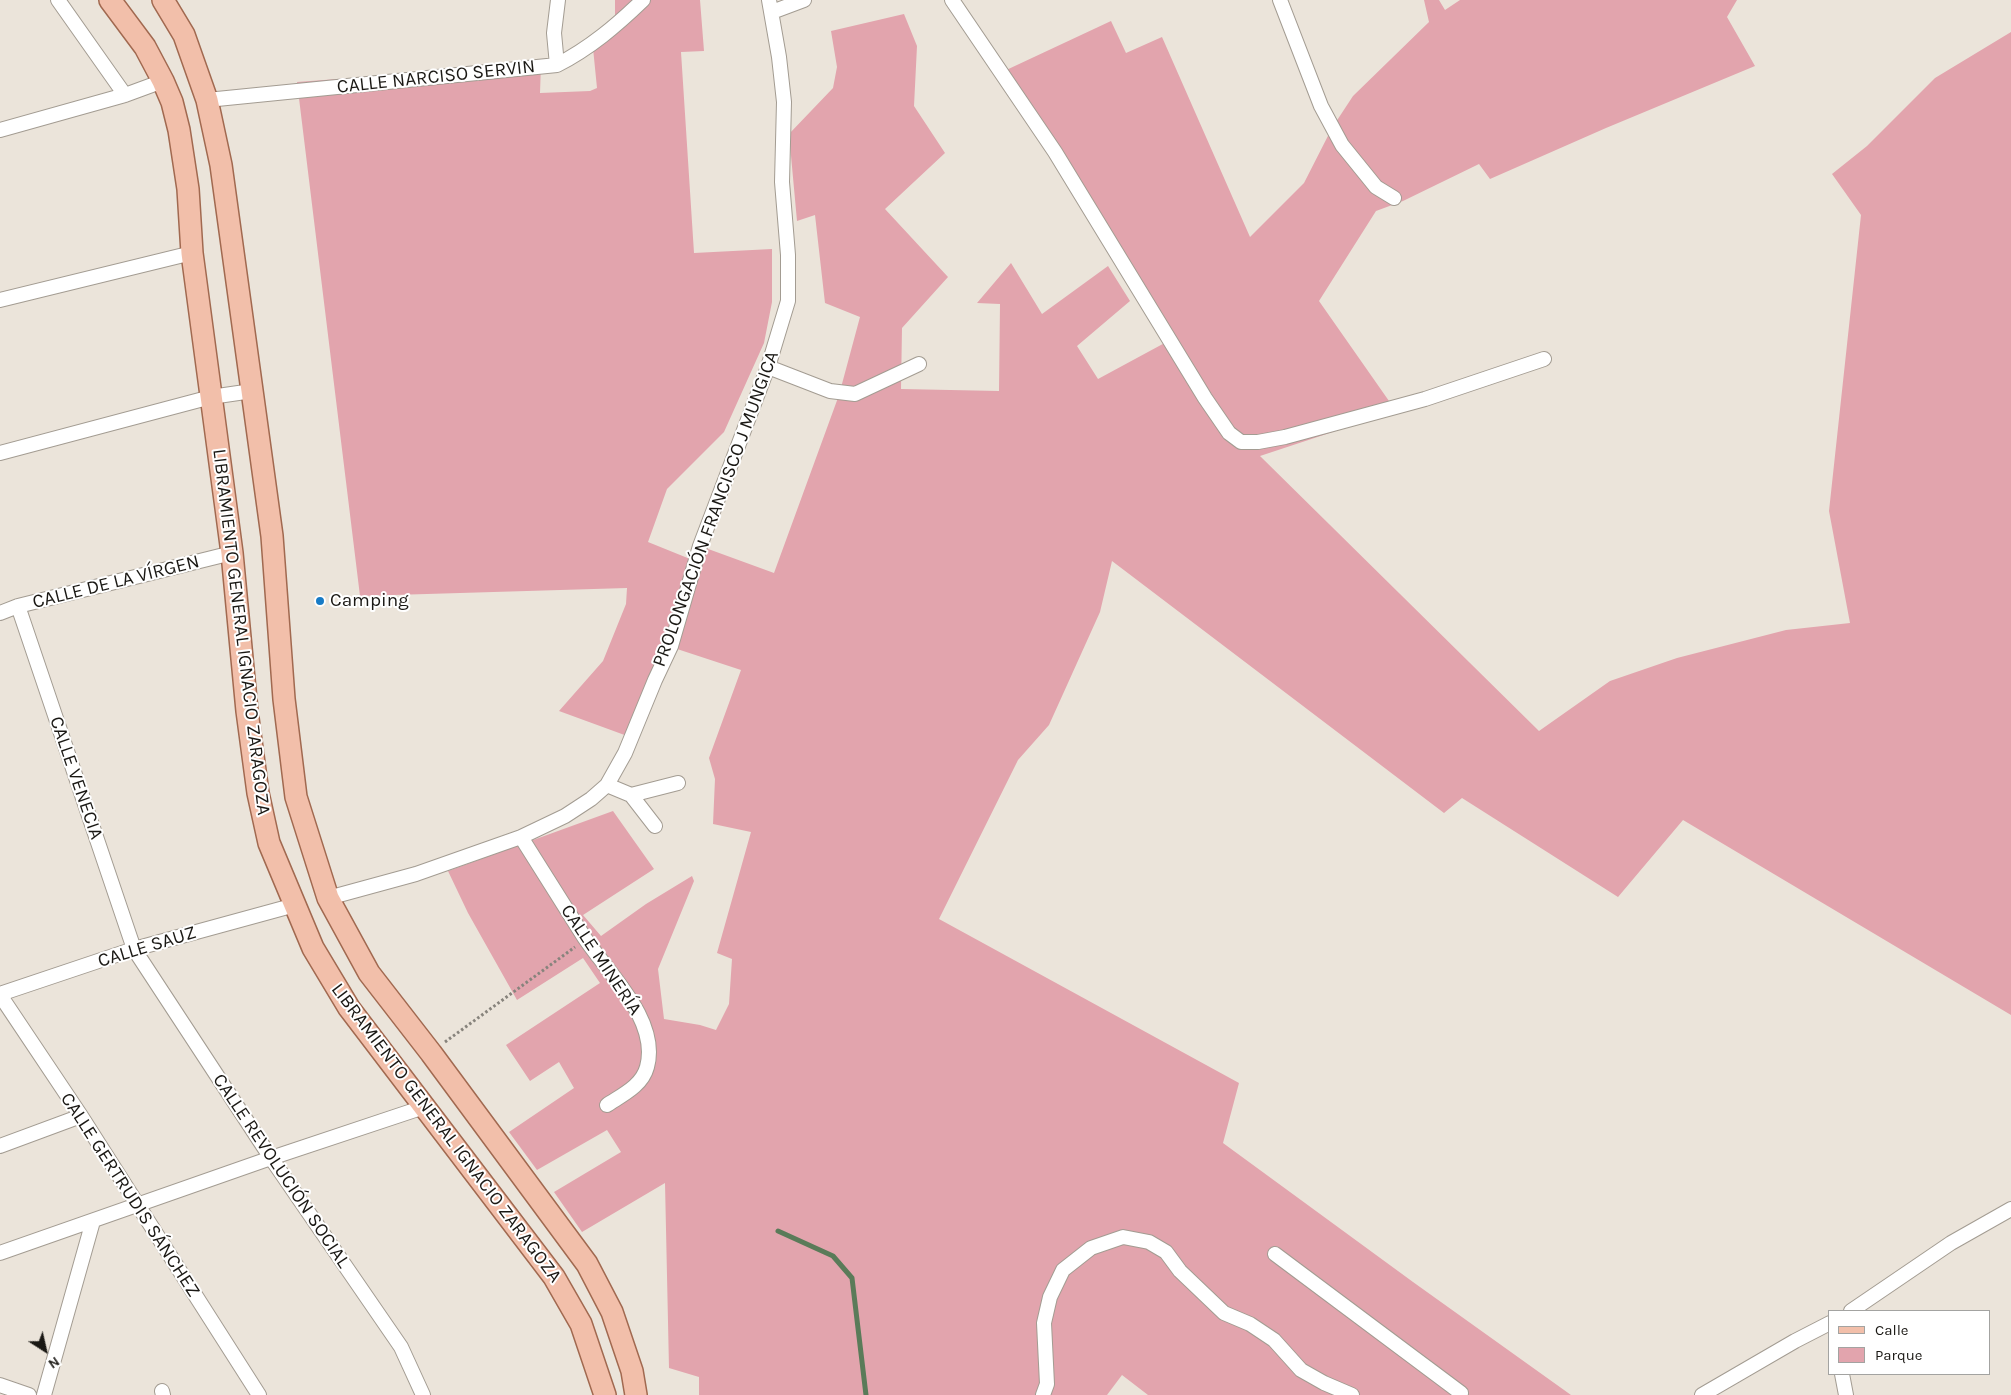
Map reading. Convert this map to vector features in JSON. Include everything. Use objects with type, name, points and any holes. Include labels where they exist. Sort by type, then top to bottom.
[{"type":"main road","name":"LIBRAMIENTO GENERAL IGNACIO ZARAGOZA","points":[[110,0],[145,47],[163,81],[172,102],[183,155],[188,189],[204,399],[232,554],[247,711],[258,793],[269,843],[313,948],[349,1008],[554,1277],[581,1324],[604,1395]]},
{"type":"main road","name":"LIBRAMIENTO GENERAL IGNACIO ZARAGOZA","points":[[163,0],[184,35],[207,100],[221,165],[272,536],[284,699],[296,797],[328,898],[369,973],[431,1053],[587,1264],[612,1312],[632,1371],[636,1395]]},
{"type":"street","points":[[58,0],[125,95]]},
{"type":"street","points":[[557,65],[554,33],[558,0]]},
{"type":"street","name":"CALLE NARCISO SERVIN","points":[[207,100],[557,65],[580,53],[617,26],[643,0]]},
{"type":"street","points":[[770,6],[804,0]]},
{"type":"street","points":[[952,0],[1054,152],[1205,398],[1229,433],[1241,442],[1258,442],[1285,437],[1425,399],[1544,359]]},
{"type":"street","points":[[1280,0],[1321,106],[1342,145],[1376,187],[1394,198]]},
{"type":"street","name":"PROLONGACIÓN FRANCISCO J MUNGICA","points":[[328,898],[416,874],[521,837],[565,816],[592,799],[607,785],[625,753],[655,680],[672,646],[700,546],[768,367],[788,301],[788,255],[782,182],[784,102],[770,6]]},
{"type":"street","points":[[0,130],[125,95],[163,81]]},
{"type":"street","points":[[0,300],[192,252]]},
{"type":"street","points":[[768,367],[830,390],[855,394],[919,364]]},
{"type":"street","points":[[0,453],[204,399],[252,391]]},
{"type":"street","name":"CALLE DE LA VÍRGEN","points":[[0,613],[18,606],[232,554]]},
{"type":"street","name":"CALLE VENECIA","points":[[18,606],[134,949]]},
{"type":"street","points":[[631,795],[678,783]]},
{"type":"street","points":[[607,785],[631,795],[655,826]]},
{"type":"street","name":"CALLE MINERÍA","points":[[521,837],[586,939],[627,992],[643,1023],[649,1046],[647,1067],[636,1085],[607,1104]]},
{"type":"street","name":"CALLE SAUZ","points":[[0,995],[134,949],[294,905]]},
{"type":"street","name":"CALLE REVOLUCIÓN SOCIAL","points":[[134,949],[271,1158],[400,1347],[423,1395]]},
{"type":"street","name":"CALLE GERTRUDIS SÁNCHEZ","points":[[0,995],[260,1395]]},
{"type":"street","points":[[0,1253],[271,1158],[424,1107]]},
{"type":"street","points":[[0,1146],[80,1116]]},
{"type":"street","points":[[1852,1310],[1951,1243],[2011,1209]]},
{"type":"street","points":[[44,1395],[93,1221]]},
{"type":"street","points":[[1043,1395],[1047,1384],[1044,1323],[1050,1297],[1063,1270],[1091,1248],[1124,1237],[1149,1242],[1166,1252],[1187,1278],[1224,1313],[1250,1324],[1274,1340],[1301,1370],[1324,1383],[1352,1395]]},
{"type":"street","points":[[1275,1254],[1460,1394]]},
{"type":"street","points":[[1702,1395],[1795,1340],[1828,1325]]},
{"type":"street","points":[[1842,1375],[1846,1395]]},
{"type":"street","points":[[0,1385],[29,1395]]},
{"type":"path","points":[[431,1053],[586,939]]},
{"type":"green space","points":[[615,0],[700,0],[704,51],[681,52],[694,253],[772,249],[772,302],[764,343],[724,432],[667,489],[648,542],[695,561],[700,546],[774,573],[839,395],[860,317],[825,303],[815,215],[797,221],[789,134],[833,88],[837,67],[831,31],[904,14],[917,46],[914,106],[945,153],[885,209],[948,277],[902,328],[901,389],[999,391],[1000,304],[977,303],[1011,263],[1042,314],[1108,266],[1130,301],[1077,346],[1098,379],[1172,339],[1002,72],[1111,21],[1126,53],[1162,37],[1250,237],[1304,183],[1332,128],[1353,96],[1429,22],[1424,0],[1439,0],[1445,10],[1460,0],[1737,0],[1727,17],[1755,66],[1490,179],[1479,164],[1403,201],[1376,211],[1319,301],[1396,411],[1260,456],[1539,731],[1610,681],[1677,658],[1786,630],[1850,623],[1829,511],[1861,215],[1832,174],[1867,146],[1935,78],[2011,32],[2011,1015],[1683,820],[1618,897],[1462,798],[1444,813],[1112,561],[1100,612],[1049,725],[1018,760],[939,919],[1239,1083],[1223,1143],[1571,1395],[1148,1395],[1122,1375],[1107,1395],[699,1395],[699,1377],[669,1368],[665,1183],[582,1232],[554,1192],[621,1152],[607,1130],[537,1170],[509,1132],[574,1088],[559,1062],[530,1081],[506,1045],[600,983],[583,958],[517,1000],[468,913],[448,871],[613,811],[654,869],[583,915],[601,936],[646,904],[692,876],[694,881],[658,969],[664,1019],[700,1025],[716,1030],[729,1004],[732,959],[717,953],[751,832],[713,824],[715,779],[709,758],[741,670],[671,647],[630,737],[559,711],[603,661],[626,604],[627,588],[360,596],[297,82],[541,64],[540,93],[590,91],[597,88],[592,38],[615,19]]},
{"type":"waterway","points":[[778,1231],[833,1256],[852,1278],[866,1395]]},
{"type":"place","name":"Camping","points":[[320,601]]}]
